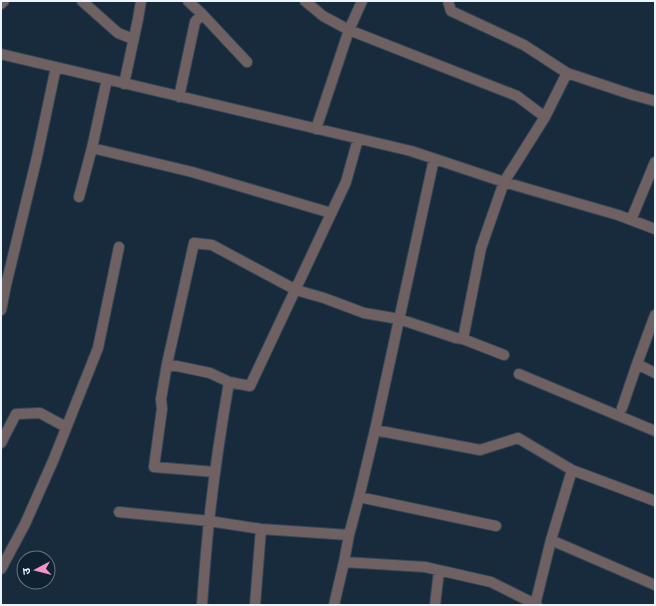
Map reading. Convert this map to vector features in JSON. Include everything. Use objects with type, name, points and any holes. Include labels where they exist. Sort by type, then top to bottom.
[{"type":"street","points":[[1,4],[4,1]]},
{"type":"street","points":[[82,1],[118,33],[133,39]]},
{"type":"street","points":[[124,84],[141,1]]},
{"type":"street","points":[[188,1],[247,62]]},
{"type":"street","points":[[305,1],[323,16],[349,30],[517,96],[545,117]]},
{"type":"street","points":[[316,129],[349,30],[362,1]]},
{"type":"street","points":[[448,1],[451,11],[524,45],[567,73],[655,101]]},
{"type":"street","points":[[179,96],[195,22],[202,14]]},
{"type":"street","points":[[1,54],[411,151],[504,182],[618,215],[655,229]]},
{"type":"street","points":[[1,310],[3,285],[37,157],[56,68]]},
{"type":"street","points":[[463,339],[481,248],[504,182],[545,117],[567,73]]},
{"type":"street","points":[[79,196],[108,79]]},
{"type":"street","points":[[168,364],[210,373],[229,382],[250,386],[346,182],[358,139]]},
{"type":"street","points":[[92,148],[192,172],[331,213]]},
{"type":"street","points":[[334,605],[349,535],[375,430],[434,159]]},
{"type":"street","points":[[631,220],[655,162]]},
{"type":"street","points":[[215,472],[154,467],[162,409],[161,399],[194,243],[212,245],[296,290],[364,312],[399,319],[463,339],[504,355]]},
{"type":"street","points":[[1,569],[25,524],[53,461],[98,348],[119,247]]},
{"type":"street","points":[[622,408],[655,315]]},
{"type":"street","points":[[637,364],[655,373]]},
{"type":"street","points":[[519,374],[655,431]]},
{"type":"street","points":[[202,605],[209,521],[221,427],[229,382]]},
{"type":"street","points":[[1,443],[16,414],[40,413],[66,427]]},
{"type":"street","points":[[375,430],[480,450],[518,438],[572,470],[655,501]]},
{"type":"street","points":[[344,562],[425,567],[439,570],[492,582],[536,605],[551,540],[572,470]]},
{"type":"street","points":[[359,497],[496,526]]},
{"type":"street","points":[[119,512],[209,521],[261,529],[349,535]]},
{"type":"street","points":[[256,605],[261,529]]},
{"type":"street","points":[[551,540],[655,584]]},
{"type":"street","points":[[435,605],[439,570]]}]
